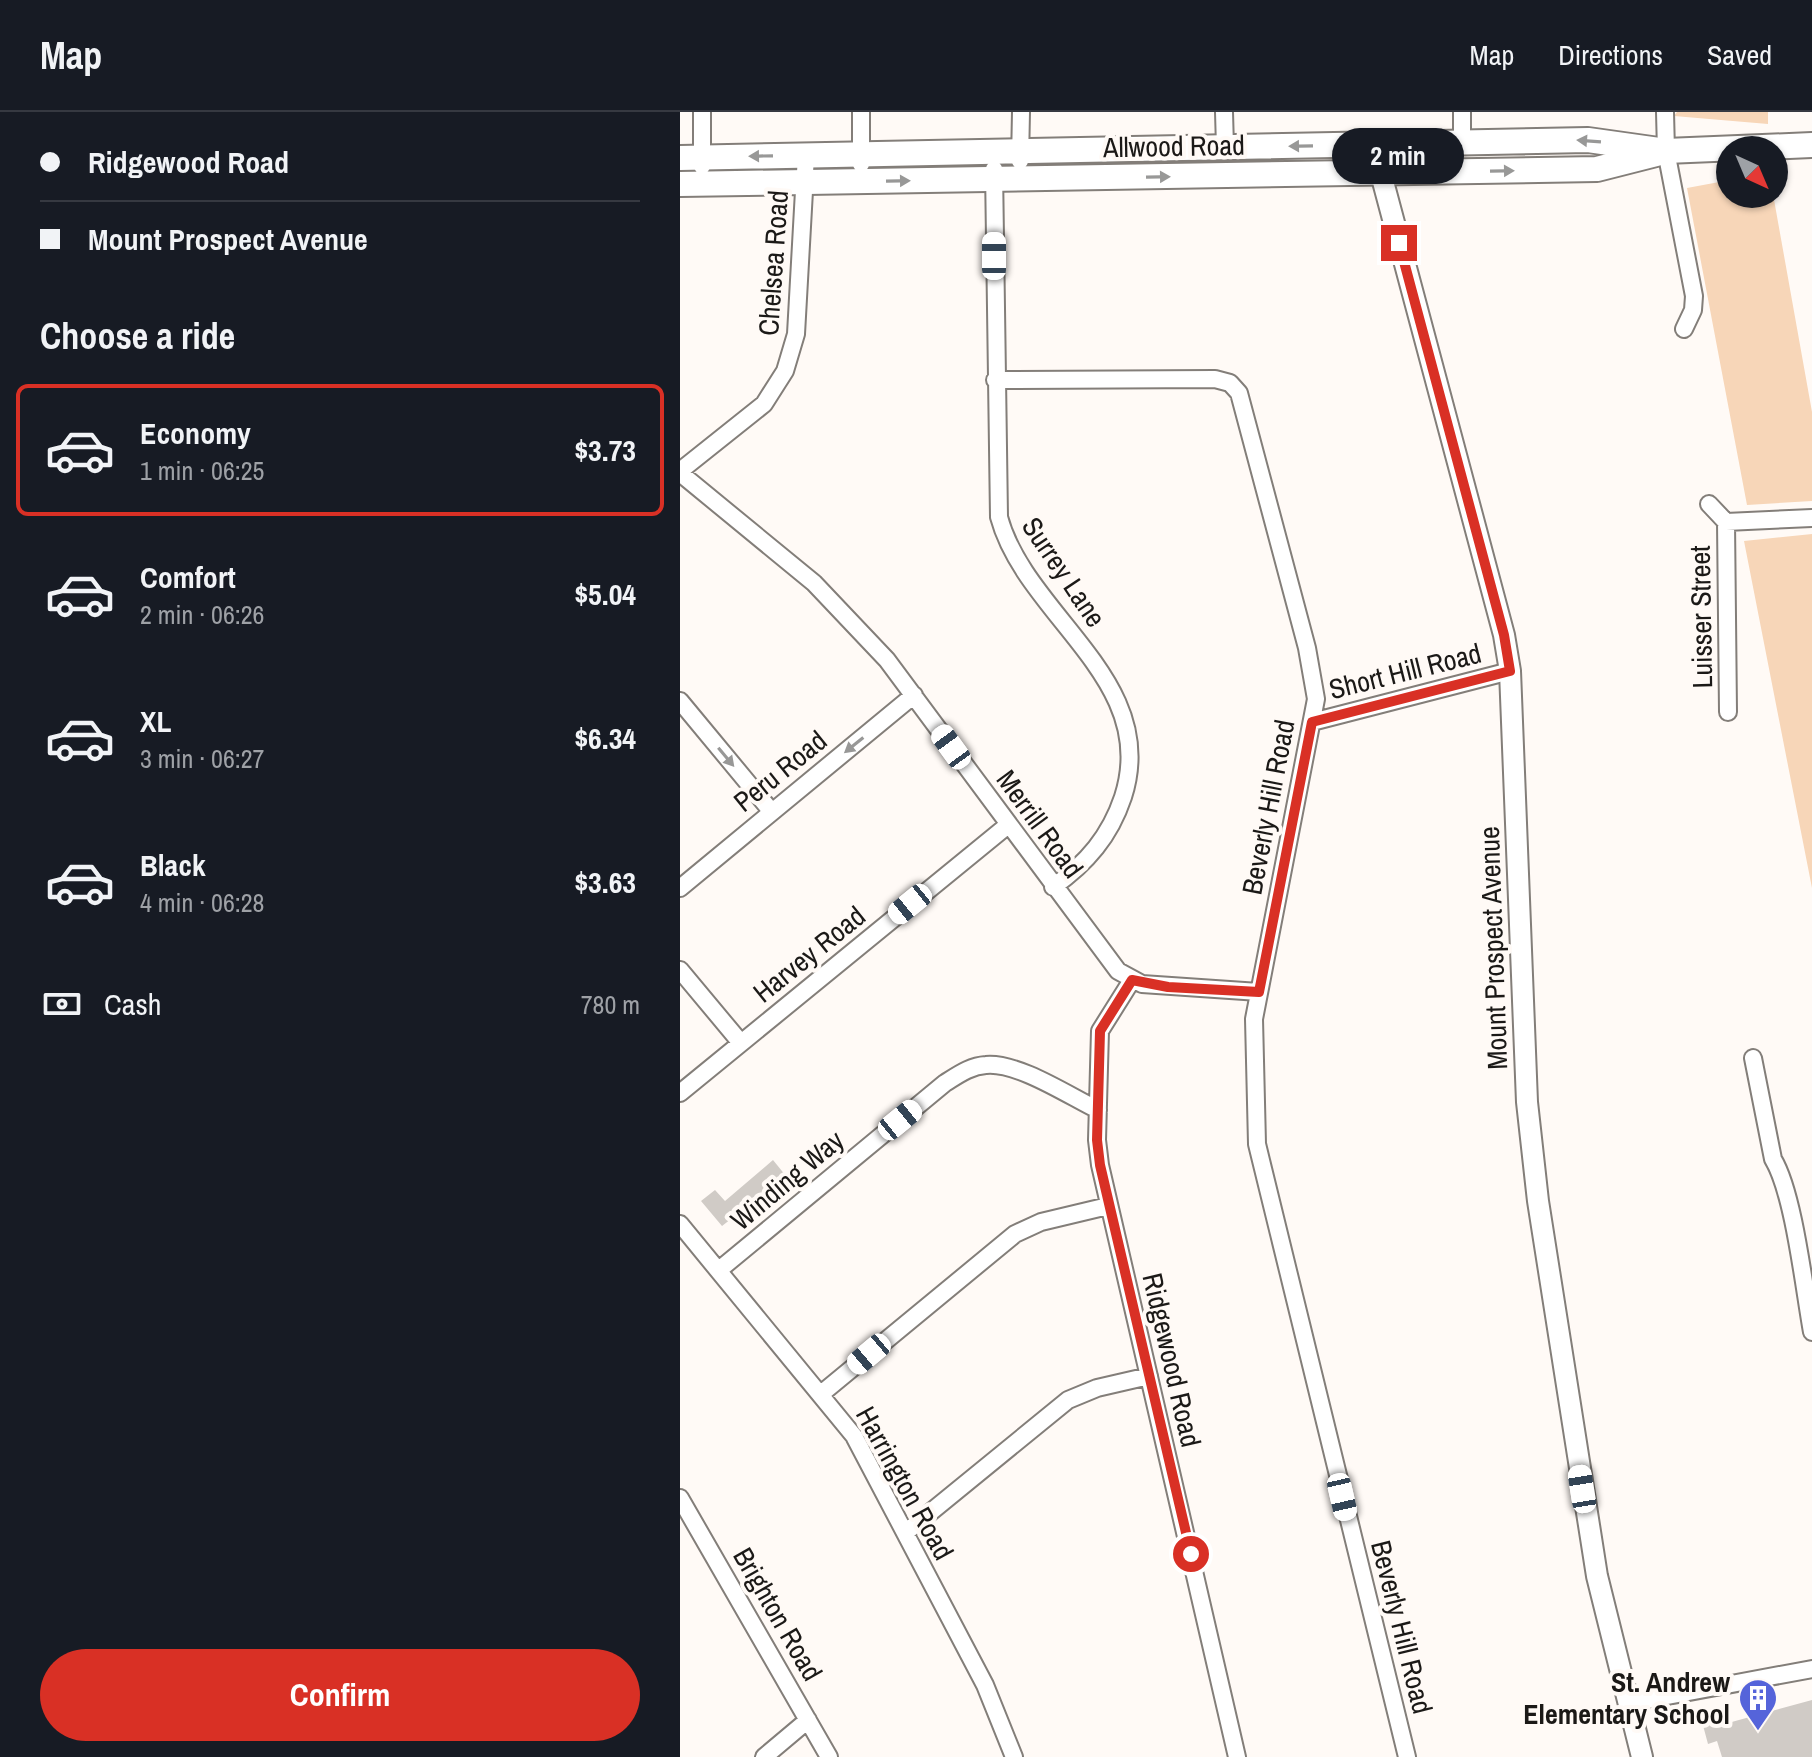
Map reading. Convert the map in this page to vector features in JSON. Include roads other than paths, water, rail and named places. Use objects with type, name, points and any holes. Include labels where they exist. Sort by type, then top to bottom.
[{"type":"main road","name":"Allwood Road","points":[[691,158],[1588,140],[1666,151],[1812,145]]},
{"type":"main road","name":"Allwood Road","points":[[691,184],[1597,169],[1666,151]]},
{"type":"street","points":[[691,184],[691,158],[702,112]]},
{"type":"street","points":[[861,112],[861,182]]},
{"type":"street","points":[[1021,112],[1021,179]]},
{"type":"street","points":[[1224,112],[1225,147]]},
{"type":"street","points":[[1462,112],[1462,142]]},
{"type":"street","points":[[1665,112],[1666,151],[1694,296],[1693,310],[1684,329]]},
{"type":"street","name":"Mount Prospect Avenue","points":[[1373,144],[1504,635],[1510,671],[1527,1102],[1537,1187],[1597,1576],[1642,1757]]},
{"type":"street","name":"Surrey Lane","points":[[995,151],[996,498],[1003,533],[1024,570],[1104,678],[1127,726],[1125,789],[1114,822],[1079,869],[1053,887]]},
{"type":"street","name":"Chelsea Road","points":[[680,472],[764,404],[785,371],[796,334],[806,155]]},
{"type":"street","name":"Beverly Hill Road","points":[[995,380],[1215,379],[1230,383],[1239,393],[1315,685],[1312,722],[1254,1019],[1257,1144],[1407,1757]]},
{"type":"street","name":"Merrill Road","points":[[680,472],[814,583],[887,660],[1108,961],[1132,980]]},
{"type":"street","points":[[1709,504],[1726,522],[1812,518]]},
{"type":"street","name":"Luisser Street","points":[[1726,522],[1728,712]]},
{"type":"street","name":"Short Hill Road","points":[[1312,722],[1510,671]]},
{"type":"street","name":"Peru Road","points":[[680,888],[914,695]]},
{"type":"street","points":[[680,701],[772,812]]},
{"type":"street","name":"Harvey Road","points":[[680,1093],[1008,825]]},
{"type":"street","points":[[680,970],[741,1043]]},
{"type":"street","points":[[1132,980],[1168,987],[1259,992]]},
{"type":"street","name":"Ridgewood Road","points":[[1132,980],[1100,1031],[1100,1165],[1237,1757]]},
{"type":"street","points":[[1753,1058],[1773,1159],[1780,1172],[1786,1198],[1812,1332]]},
{"type":"street","name":"Winding Way","points":[[719,1270],[945,1083],[972,1068],[988,1064],[1005,1066],[1098,1110]]},
{"type":"street","points":[[821,1394],[1015,1234],[1041,1222],[1108,1206]]},
{"type":"street","name":"Harrington Road","points":[[680,1224],[821,1394],[863,1450],[985,1685],[1014,1757]]},
{"type":"street","points":[[905,1533],[1068,1400],[1097,1388],[1149,1376]]},
{"type":"street","name":"Brighton Road","points":[[680,1498],[829,1757]]},
{"type":"street","points":[[1630,1703],[1812,1669]]},
{"type":"street","points":[[764,1757],[808,1720]]},
{"type":"place","name":"St. Andrew Elementary School","points":[[1758,1732]]}]
